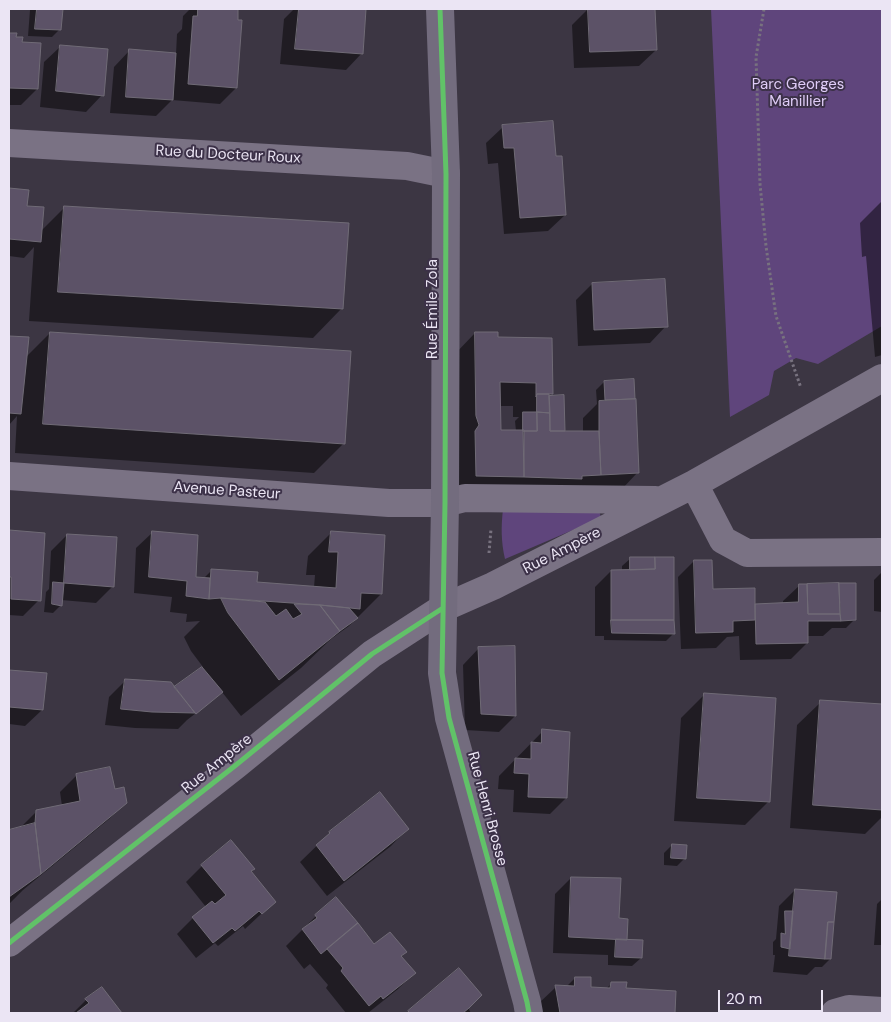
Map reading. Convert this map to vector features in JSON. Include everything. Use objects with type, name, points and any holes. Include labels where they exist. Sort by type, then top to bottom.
[{"type":"street","name":"Rue Émile Zola","points":[[440,9],[446,174],[443,608]]},
{"type":"street","name":"Rue du Docteur Roux","points":[[9,143],[407,166],[446,174]]},
{"type":"street","name":"Rue Ampère","points":[[9,943],[236,765],[372,654],[443,608],[493,586],[694,484],[882,378]]},
{"type":"street","name":"Avenue Pasteur","points":[[9,476],[389,503],[445,503]]},
{"type":"street","points":[[694,484],[723,540],[747,553],[882,552]]},
{"type":"street","name":"Rue Ampère","points":[[445,503],[465,498],[662,500]]},
{"type":"street","name":"Rue Henri Brosse","points":[[443,608],[442,673],[449,718],[529,1013]]},
{"type":"street","points":[[835,1013],[849,1009],[882,1011]]},
{"type":"path","points":[[764,9],[756,57],[760,184],[766,246],[776,316],[812,417]]},
{"type":"path","points":[[488,559],[491,529]]},
{"type":"green space","name":"Parc Georges Manillier","points":[[711,9],[881,9],[882,20],[882,326],[818,364],[796,358],[774,371],[769,395],[730,417]]},
{"type":"green space","points":[[503,509],[599,510],[601,518],[505,559],[502,534]]},
{"type":"building","points":[[37,9],[63,9],[61,30],[35,29]]},
{"type":"building","points":[[198,9],[238,9],[238,20],[242,20],[237,88],[188,84],[193,16],[197,16]]},
{"type":"building","points":[[299,9],[366,9],[363,54],[295,49]]},
{"type":"building","points":[[588,9],[655,9],[657,50],[590,52]]},
{"type":"building","points":[[9,33],[17,33],[16,37],[23,37],[22,42],[41,43],[38,89],[9,88]]},
{"type":"building","points":[[60,45],[108,49],[104,96],[56,91]]},
{"type":"building","points":[[129,49],[176,53],[173,100],[126,97]]},
{"type":"building","points":[[553,121],[556,156],[562,156],[566,215],[520,218],[514,148],[504,148],[502,125]]},
{"type":"building","points":[[9,188],[29,190],[27,206],[44,207],[41,242],[9,239]]},
{"type":"building","points":[[64,206],[349,223],[343,309],[58,292]]},
{"type":"building","points":[[665,279],[668,327],[594,330],[592,283]]},
{"type":"building","points":[[50,332],[351,351],[345,444],[43,424]]},
{"type":"building","points":[[475,332],[498,332],[498,337],[552,338],[553,394],[537,394],[536,397],[536,383],[500,382],[501,430],[524,430],[524,477],[476,476],[475,431],[479,425],[476,416]]},
{"type":"building","points":[[9,336],[29,337],[21,414],[9,413]]},
{"type":"building","points":[[634,379],[635,399],[605,400],[604,381]]},
{"type":"building","points":[[537,394],[549,394],[550,413],[537,412]]},
{"type":"building","points":[[564,395],[565,431],[550,431],[549,396]]},
{"type":"building","points":[[636,399],[639,473],[601,475],[599,401]]},
{"type":"building","points":[[523,412],[537,412],[537,431],[523,431]]},
{"type":"building","points":[[537,412],[550,413],[550,431],[599,431],[601,475],[582,476],[582,479],[524,477],[523,431],[537,431]]},
{"type":"building","points":[[9,530],[45,533],[41,601],[11,599]]},
{"type":"building","points":[[152,531],[198,535],[196,577],[210,578],[209,599],[186,596],[187,581],[149,577]]},
{"type":"building","points":[[331,531],[385,535],[382,594],[361,593],[360,609],[221,598],[209,599],[211,569],[258,572],[257,582],[336,588],[338,552],[329,552]]},
{"type":"building","points":[[67,534],[117,537],[114,587],[64,583]]},
{"type":"building","points":[[630,557],[655,557],[655,569],[630,570]]},
{"type":"building","points":[[655,557],[674,557],[674,620],[611,620],[611,570],[655,569]]},
{"type":"building","points":[[694,560],[712,560],[713,589],[755,588],[755,620],[733,621],[733,632],[696,633]]},
{"type":"building","points":[[53,582],[64,583],[62,606],[52,604]]},
{"type":"building","points":[[839,583],[840,614],[808,614],[807,584]]},
{"type":"building","points":[[839,583],[856,583],[856,620],[841,621]]},
{"type":"building","points":[[799,584],[807,584],[808,614],[840,614],[841,621],[808,621],[808,643],[756,644],[755,604],[798,602]]},
{"type":"building","points":[[221,598],[265,602],[276,616],[286,609],[293,619],[302,614],[294,604],[320,605],[340,631],[279,680],[228,613]]},
{"type":"building","points":[[320,605],[349,608],[358,618],[340,631]]},
{"type":"building","points":[[611,620],[674,620],[675,634],[612,633]]},
{"type":"building","points":[[515,646],[516,716],[481,714],[478,647]]},
{"type":"building","points":[[202,667],[223,692],[196,714],[174,687]]},
{"type":"building","points":[[9,670],[47,673],[43,710],[9,707]]},
{"type":"building","points":[[125,679],[171,682],[195,713],[121,709]]},
{"type":"building","points":[[704,693],[776,698],[770,802],[697,798]]},
{"type":"building","points":[[820,700],[882,704],[882,810],[813,805]]},
{"type":"building","points":[[542,729],[570,732],[567,798],[528,797],[529,774],[514,773],[515,758],[531,759],[531,742],[541,743]]},
{"type":"building","points":[[110,767],[115,789],[124,787],[127,803],[41,874],[35,823],[36,810],[80,801],[76,774]]},
{"type":"building","points":[[380,792],[409,829],[344,881],[316,845],[329,832]]},
{"type":"building","points":[[35,823],[41,874],[9,897],[9,830]]},
{"type":"building","points":[[231,840],[255,869],[251,871],[276,902],[262,914],[259,911],[235,931],[232,928],[213,943],[192,917],[212,901],[215,904],[226,895],[201,865]]},
{"type":"building","points":[[672,844],[687,845],[686,859],[671,858]]},
{"type":"building","points":[[571,877],[621,878],[619,918],[628,919],[627,940],[569,937]]},
{"type":"building","points":[[795,889],[837,892],[834,922],[828,922],[825,959],[789,956]]},
{"type":"building","points":[[336,897],[358,923],[321,954],[302,929],[317,918],[315,915]]},
{"type":"building","points":[[785,911],[793,911],[790,949],[781,947],[781,933],[785,934]]},
{"type":"building","points":[[828,922],[834,922],[831,959],[825,959]]},
{"type":"building","points":[[358,923],[374,944],[390,932],[407,952],[401,956],[416,973],[383,999],[381,996],[369,1006],[341,971],[343,968],[327,949]]},
{"type":"building","points":[[616,939],[643,940],[642,958],[615,957]]},
{"type":"building","points":[[459,968],[482,995],[469,1008],[463,1013],[410,1013],[408,1011]]},
{"type":"building","points":[[575,977],[591,977],[591,987],[610,988],[611,982],[627,982],[626,988],[676,991],[675,1013],[560,1013],[555,985],[574,986]]},
{"type":"building","points":[[102,987],[122,1013],[76,1013],[89,1003],[85,999]]},
{"type":"cycle path","points":[[440,9],[446,174],[445,503],[442,673],[449,718],[529,1013]]},
{"type":"cycle path","points":[[9,943],[236,765],[372,654],[443,608]]}]
